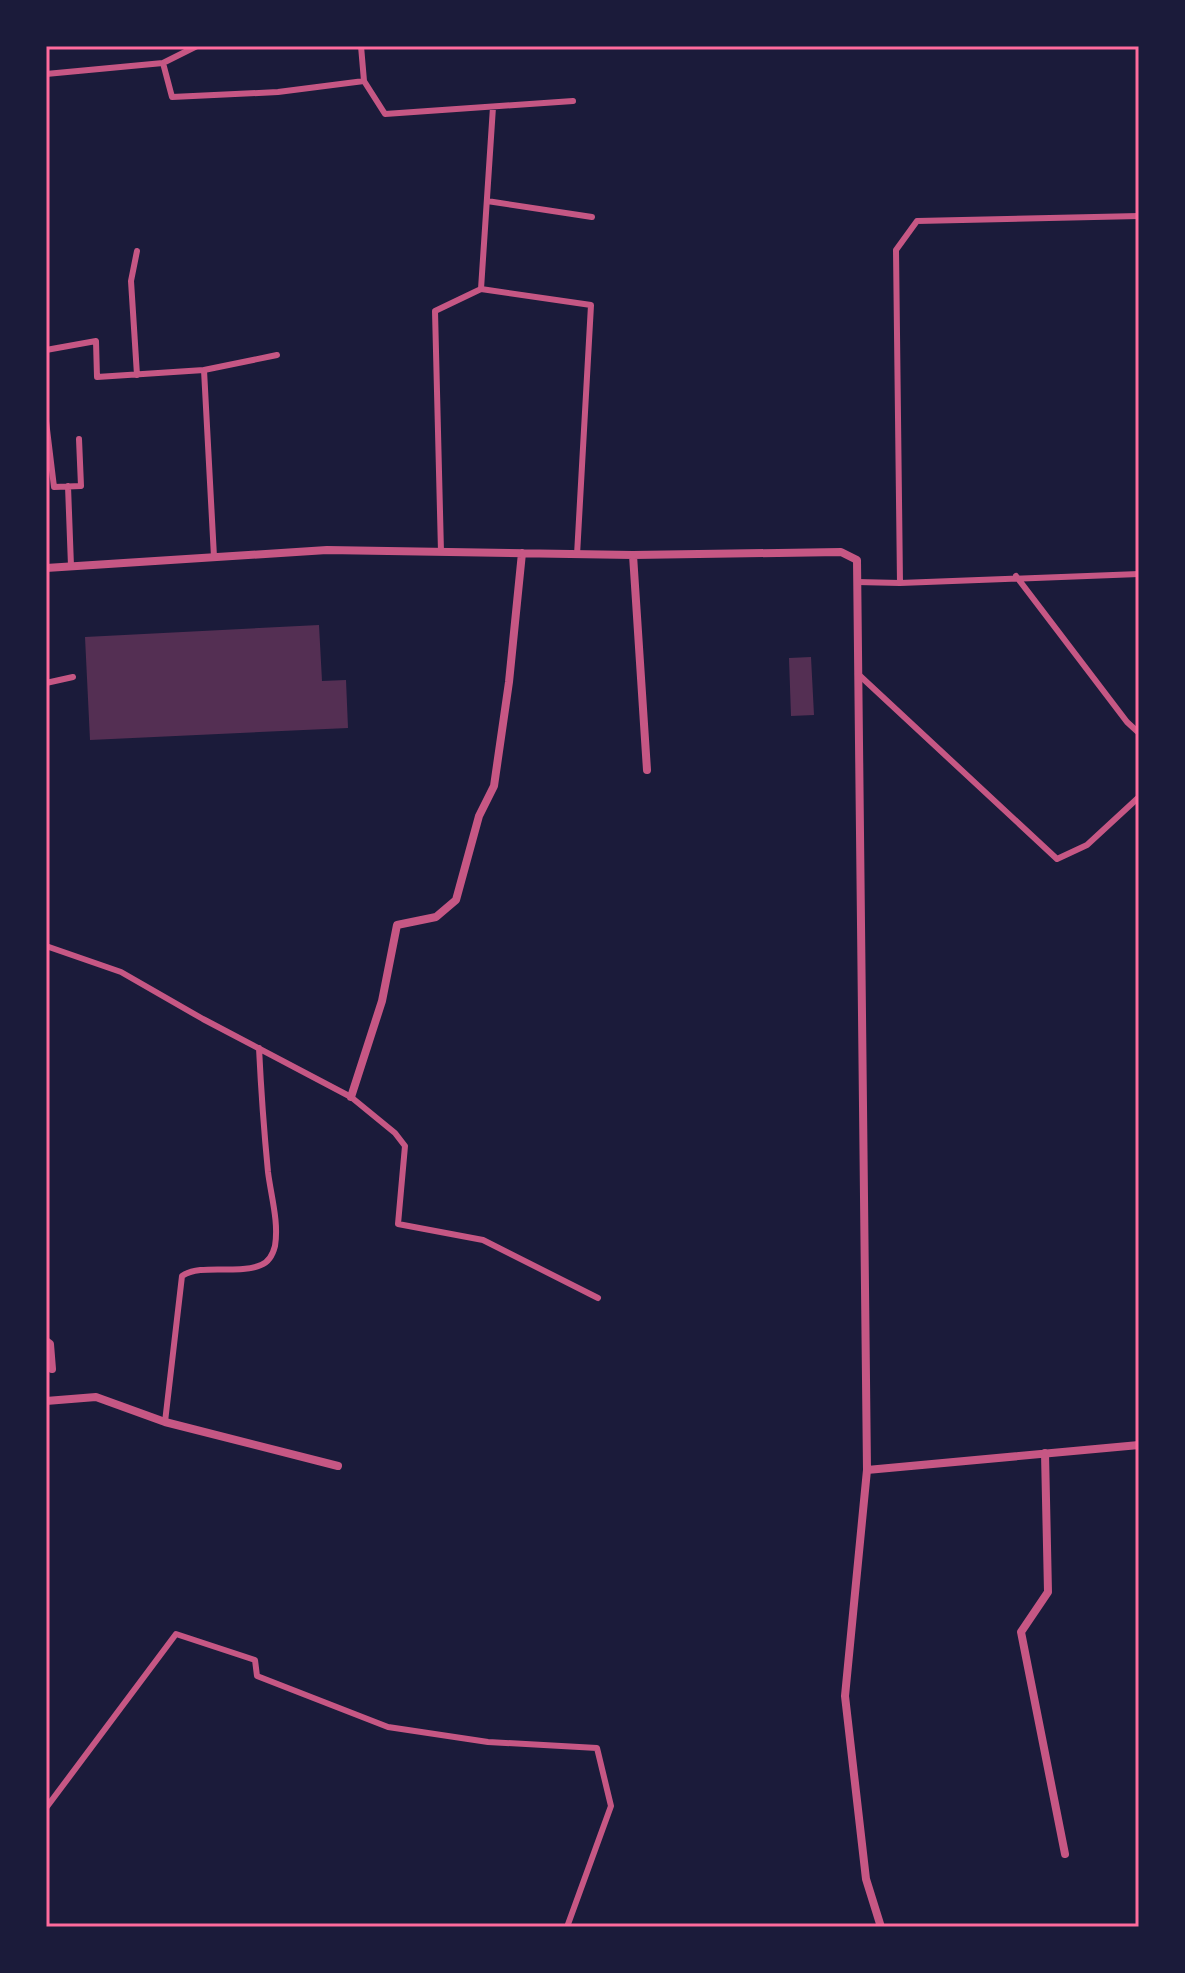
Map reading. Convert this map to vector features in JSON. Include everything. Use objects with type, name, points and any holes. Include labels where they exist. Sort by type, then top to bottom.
[{"type":"street","points":[[46,568],[327,550],[577,555],[841,552],[857,560],[867,1470],[845,1696],[866,1879],[881,1927]]},
{"type":"street","points":[[351,1097],[382,1001],[397,925],[436,917],[456,900],[479,816],[494,786],[509,682],[522,553]]},
{"type":"street","points":[[633,555],[647,770]]},
{"type":"street","points":[[46,1341],[50,1344],[52,1369]]},
{"type":"street","points":[[46,1401],[96,1397],[165,1422],[338,1466]]},
{"type":"street","points":[[867,1470],[1139,1445]]},
{"type":"street","points":[[1045,1453],[1048,1592],[1021,1632],[1065,1854]]},
{"type":"lane","points":[[46,74],[163,63],[197,46]]},
{"type":"lane","points":[[361,46],[364,81],[385,114],[573,101]]},
{"type":"lane","points":[[163,63],[172,97],[278,92],[364,81]]},
{"type":"lane","points":[[481,289],[493,107]]},
{"type":"lane","points":[[487,201],[592,217]]},
{"type":"lane","points":[[900,583],[896,250],[917,221],[1139,216]]},
{"type":"lane","points":[[137,251],[131,281],[137,375]]},
{"type":"lane","points":[[441,552],[435,311],[481,289],[591,305],[577,555]]},
{"type":"lane","points":[[46,350],[96,341],[97,377],[204,370],[277,355]]},
{"type":"lane","points":[[204,370],[214,557]]},
{"type":"lane","points":[[46,421],[50,483],[54,487],[81,486],[79,439]]},
{"type":"lane","points":[[68,486],[71,566]]},
{"type":"lane","points":[[857,582],[1139,574]]},
{"type":"lane","points":[[1016,576],[1127,722],[1139,733]]},
{"type":"lane","points":[[858,674],[1057,859],[1087,845],[1139,797]]},
{"type":"lane","points":[[46,683],[73,677]]},
{"type":"lane","points":[[46,946],[121,972],[351,1097],[395,1133],[405,1146],[398,1224],[483,1240],[598,1298]]},
{"type":"lane","points":[[165,1422],[182,1276],[194,1271],[233,1271],[262,1265],[271,1258],[275,1245],[259,1048]]},
{"type":"lane","points":[[46,1808],[176,1634],[255,1660],[257,1676],[388,1727],[488,1742],[597,1748],[611,1806],[567,1927]]},
{"type":"building","points":[[319,625],[322,681],[346,680],[348,728],[90,740],[85,637]]},
{"type":"building","points":[[811,657],[814,715],[791,716],[789,658]]}]
